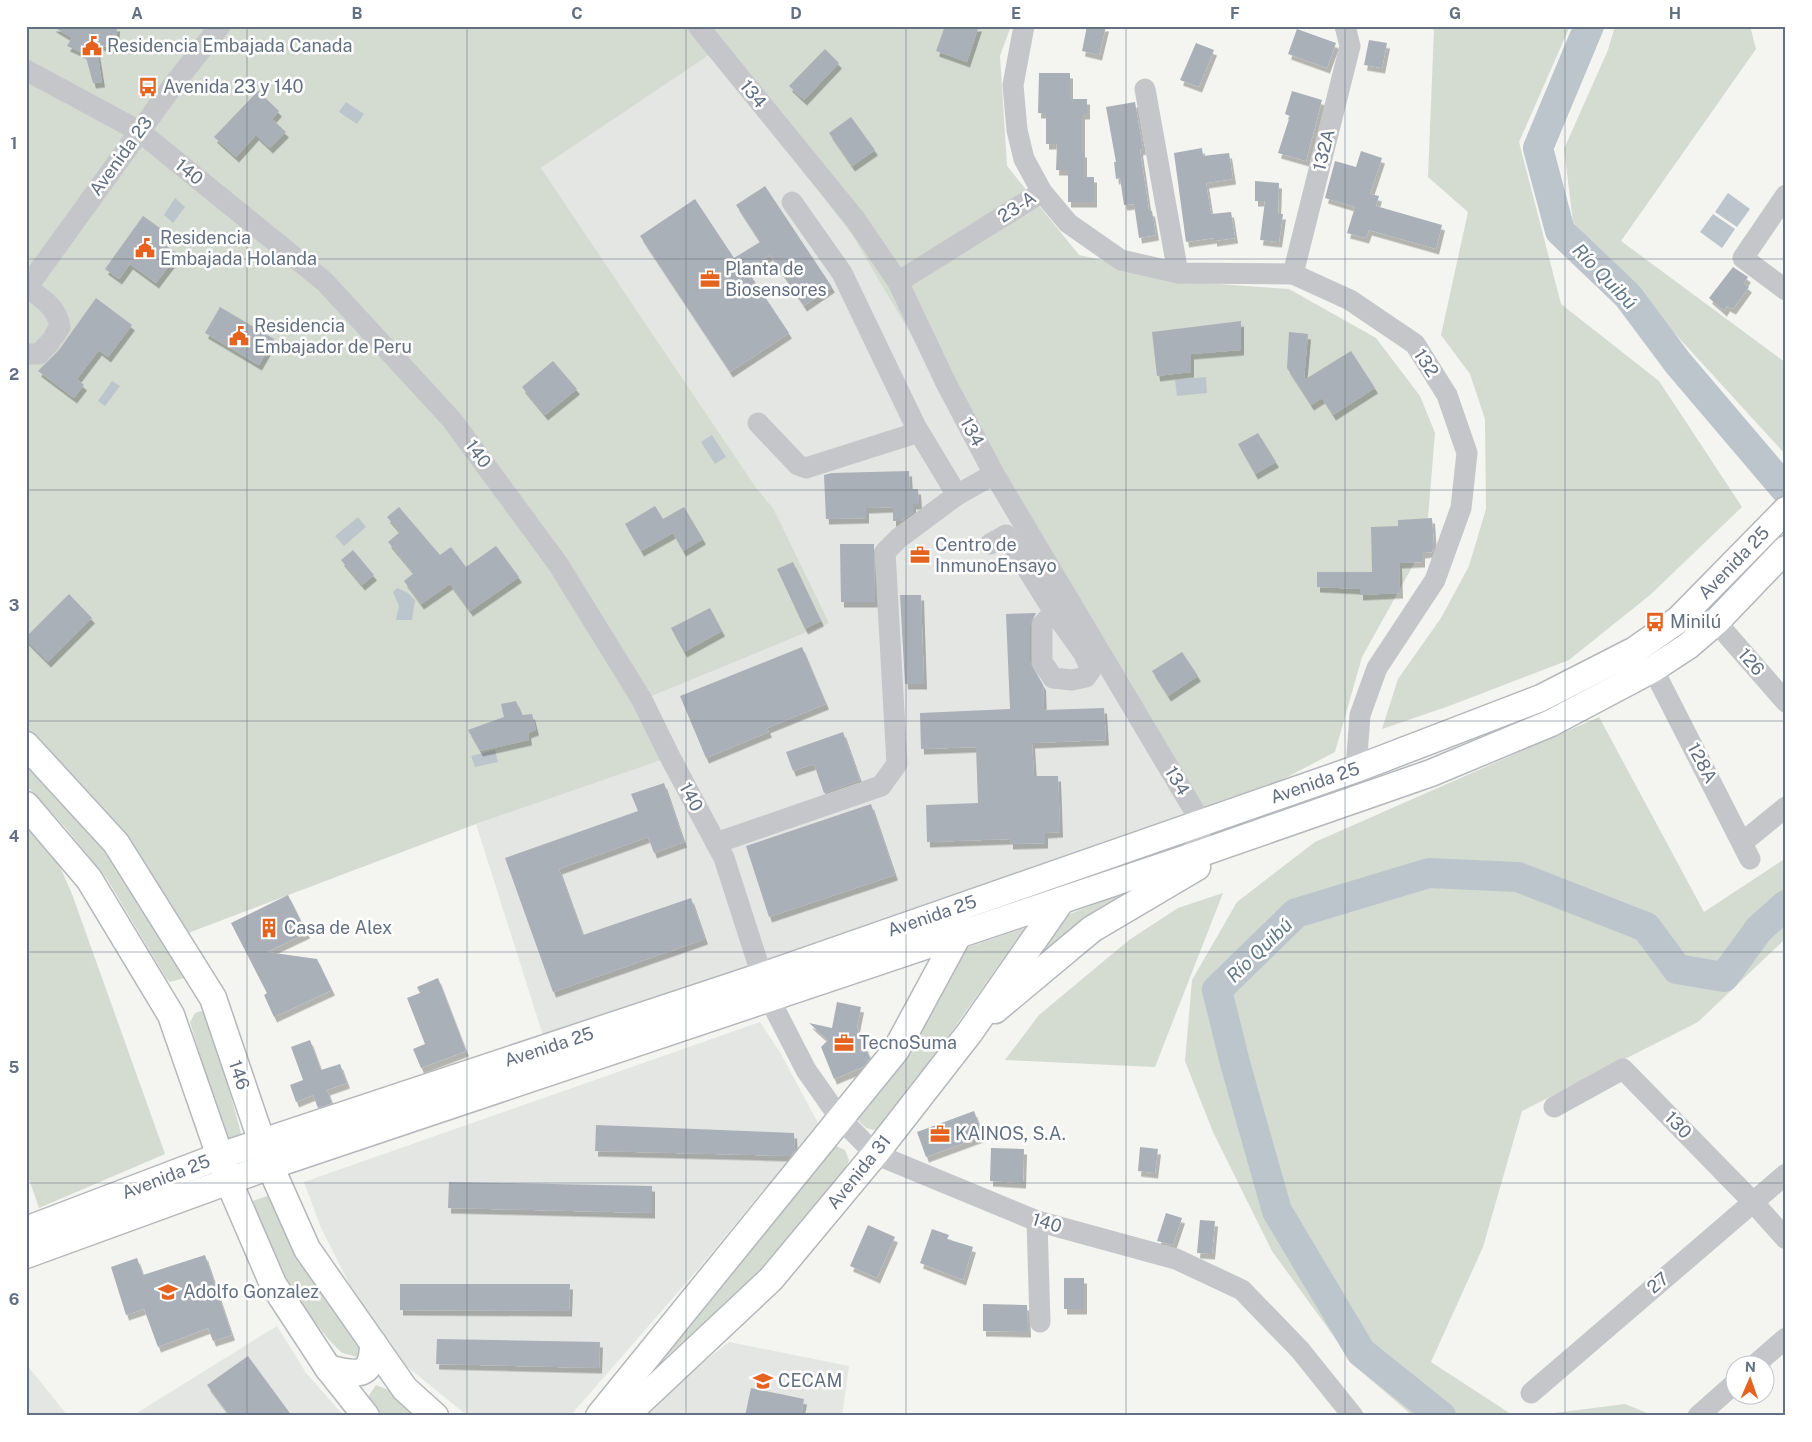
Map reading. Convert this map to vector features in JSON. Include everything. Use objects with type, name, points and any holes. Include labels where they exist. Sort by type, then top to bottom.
[{"type":"main road","name":"Avenida 25","points":[[766,987],[988,897],[1356,769],[1541,698],[1635,650],[1678,620],[1786,510]]},
{"type":"main road","name":"Avenida 25","points":[[26,1230],[220,1156],[266,1154],[766,987],[957,934],[1061,901],[1431,773],[1551,723],[1653,669],[1688,646],[1716,622],[1785,550]]},
{"type":"main road","name":"146","points":[[26,745],[116,843],[213,998],[266,1154],[307,1249],[405,1388],[435,1416]]},
{"type":"main road","points":[[26,805],[89,879],[172,1015],[229,1182],[273,1284],[328,1368],[366,1416]]},
{"type":"main road","points":[[970,1032],[1092,929],[1189,871],[1307,816]]},
{"type":"main road","points":[[599,1416],[839,1117],[896,1050],[957,934],[988,897]]},
{"type":"main road","name":"Avenida 31","points":[[625,1416],[770,1279],[875,1154],[970,1032],[1061,901]]},
{"type":"main road","points":[[172,1015],[188,994],[199,993],[213,998]]},
{"type":"main road","name":"Avenida 25","points":[[26,1256],[229,1182],[266,1154]]},
{"type":"main road","points":[[328,1368],[349,1374],[367,1368],[373,1361],[373,1343]]},
{"type":"street","name":"Avenida 23","points":[[27,288],[139,131],[220,26]]},
{"type":"street","name":"134","points":[[698,26],[855,219],[898,282],[946,383],[1062,608],[1201,822]]},
{"type":"street","name":"23-A","points":[[898,282],[1042,192],[1024,159],[1013,85],[1024,26]]},
{"type":"street","name":"132A","points":[[1293,274],[1350,46],[1345,26]]},
{"type":"street","name":"140","points":[[26,70],[139,131],[325,282],[452,420],[563,572],[642,700],[724,858],[766,987],[806,1070],[839,1117],[875,1154],[1037,1221],[1176,1259],[1242,1290],[1300,1350],[1353,1416]]},
{"type":"street","points":[[1145,89],[1178,273]]},
{"type":"street","name":"132","points":[[1042,192],[1068,223],[1121,260],[1178,273],[1293,274],[1350,300],[1415,344],[1447,395],[1467,453],[1461,508],[1435,580],[1377,668],[1360,714],[1356,769]]},
{"type":"street","points":[[1786,195],[1742,258],[1786,290]]},
{"type":"street","points":[[792,202],[842,273],[919,432],[956,495]]},
{"type":"street","points":[[26,354],[39,354],[60,326],[58,317],[50,304],[27,288]]},
{"type":"street","points":[[758,423],[798,465],[806,468],[919,432]]},
{"type":"street","points":[[716,843],[881,786],[897,764],[885,552],[899,538],[956,495],[994,474]]},
{"type":"street","points":[[990,544],[1006,535],[1062,608]]},
{"type":"street","name":"126","points":[[1716,622],[1786,702]]},
{"type":"street","name":"128A","points":[[1653,669],[1746,851],[1786,806]]},
{"type":"street","points":[[1187,858],[1199,842],[1201,822]]},
{"type":"street","name":"130","points":[[1554,1107],[1623,1069],[1752,1201],[1786,1239]]},
{"type":"street","name":"27","points":[[1531,1393],[1752,1201],[1786,1174]]},
{"type":"street","points":[[1037,1221],[1040,1322]]},
{"type":"street","points":[[1768,1354],[1786,1338]]},
{"type":"street","points":[[1698,1416],[1724,1393]]},
{"type":"shaded area","points":[[26,26],[1011,26],[1000,56],[1007,166],[1079,255],[1204,283],[1289,289],[1376,338],[1420,396],[1435,433],[1426,542],[1362,657],[1335,752],[1201,822],[852,235],[712,53],[541,168],[757,489],[773,508],[829,623],[642,700],[670,757],[476,824],[175,938],[26,745]]},
{"type":"shaded area","points":[[1428,26],[1570,26],[1519,142],[1561,304],[1659,381],[1742,507],[1650,595],[1569,660],[1449,706],[1382,729],[1398,679],[1441,618],[1469,566],[1486,509],[1485,419],[1470,374],[1441,335],[1468,212],[1428,177],[1434,30]]},
{"type":"shaded area","points":[[1615,26],[1750,26],[1756,49],[1621,241],[1786,363],[1786,455],[1573,222],[1564,149],[1608,50]]},
{"type":"shaded area","name":"Centro de InmunoEnsayo","points":[[712,53],[852,235],[971,431],[1201,822],[547,1048],[476,824],[669,757],[642,700],[773,508],[757,489],[541,168]]},
{"type":"shaded area","points":[[346,102],[364,114],[357,124],[339,112]]},
{"type":"shaded area","points":[[1728,193],[1750,209],[1737,227],[1715,212]]},
{"type":"shaded area","points":[[175,198],[185,207],[173,223],[164,215]]},
{"type":"shaded area","points":[[1713,214],[1735,229],[1722,248],[1700,232]]},
{"type":"shaded area","points":[[1206,377],[1207,393],[1177,396],[1175,380]]},
{"type":"shaded area","points":[[112,381],[120,386],[105,406],[98,401]]},
{"type":"shaded area","points":[[712,435],[726,457],[715,464],[701,442]]},
{"type":"shaded area","points":[[358,517],[366,527],[344,546],[335,536]]},
{"type":"shaded area","points":[[397,588],[408,593],[415,600],[412,620],[396,620],[399,606],[393,592]]},
{"type":"shaded area","points":[[1599,717],[1704,912],[1786,858],[1786,938],[1698,1022],[1522,1111],[1483,1247],[1431,1362],[1514,1416],[1413,1416],[1356,1367],[1272,1251],[1213,1132],[1185,1061],[1192,980],[1237,902],[1315,842]]},
{"type":"shaded area","points":[[495,750],[498,762],[475,767],[471,756]]},
{"type":"shaded area","points":[[26,765],[105,849],[184,970],[184,978],[170,982],[166,978],[107,879],[65,827],[26,785]]},
{"type":"shaded area","points":[[26,825],[57,860],[72,894],[165,1154],[39,1208],[26,1170]]},
{"type":"shaded area","points":[[1141,886],[1080,921],[1033,961],[1067,915]]},
{"type":"shaded area","points":[[1223,893],[1155,1067],[1005,1060],[1039,1015],[1129,940],[1178,908]]},
{"type":"shaded area","points":[[1025,928],[886,1124],[878,1131],[866,1128],[858,1120],[861,1110],[905,1057],[966,948]]},
{"type":"shaded area","points":[[201,1011],[209,1015],[242,1137],[229,1141],[224,1138],[190,1022],[195,1013]]},
{"type":"shaded area","points":[[760,1022],[781,1054],[818,1123],[700,1267],[570,1416],[468,1416],[405,1365],[354,1293],[321,1228],[304,1182]]},
{"type":"shaded area","points":[[836,1146],[845,1150],[849,1160],[843,1176],[759,1274],[657,1365],[827,1151]]},
{"type":"shaded area","points":[[270,1195],[293,1248],[324,1298],[361,1347],[357,1357],[342,1353],[330,1341],[303,1307],[274,1256],[250,1202]]},
{"type":"shaded area","points":[[277,1326],[306,1373],[344,1416],[132,1416]]},
{"type":"shaded area","name":"CECAM","points":[[729,1342],[849,1366],[842,1416],[642,1416],[659,1397]]},
{"type":"shaded area","points":[[26,1364],[68,1416],[26,1416]]},
{"type":"shaded area","points":[[376,1385],[391,1391],[414,1416],[383,1416],[368,1397]]},
{"type":"shaded area","points":[[1625,1404],[1654,1416],[1531,1416]]},
{"type":"building","name":"Residencia Embajada Canada","points":[[52,26],[117,26],[116,49],[96,44],[102,82],[93,83],[85,54],[67,46],[72,38]]},
{"type":"building","points":[[945,26],[979,26],[967,62],[936,51]]},
{"type":"building","points":[[1087,26],[1106,26],[1099,55],[1082,51]]},
{"type":"building","points":[[1297,29],[1336,43],[1327,68],[1288,54]]},
{"type":"building","points":[[1369,40],[1387,43],[1382,68],[1364,65]]},
{"type":"building","points":[[1196,43],[1214,50],[1199,87],[1180,80]]},
{"type":"building","points":[[825,49],[839,63],[804,100],[789,86]]},
{"type":"building","points":[[1039,73],[1070,73],[1070,99],[1087,99],[1087,114],[1082,114],[1082,152],[1084,152],[1084,177],[1094,177],[1094,202],[1068,202],[1068,170],[1056,170],[1057,144],[1046,144],[1046,113],[1038,113]]},
{"type":"building","points":[[258,91],[279,111],[272,119],[286,132],[270,148],[256,135],[236,157],[214,137]]},
{"type":"building","points":[[1292,91],[1322,100],[1306,161],[1278,153],[1290,116],[1285,114]]},
{"type":"building","points":[[1135,102],[1143,149],[1140,150],[1149,211],[1152,211],[1156,235],[1139,238],[1134,204],[1124,205],[1120,178],[1116,179],[1114,162],[1116,162],[1106,107]]},
{"type":"building","points":[[851,117],[875,150],[852,166],[829,133]]},
{"type":"building","points":[[1202,148],[1203,156],[1229,153],[1233,179],[1206,183],[1211,214],[1231,212],[1235,238],[1214,241],[1214,238],[1186,242],[1174,153]]},
{"type":"building","points":[[1361,151],[1382,158],[1370,194],[1379,196],[1376,206],[1442,225],[1436,249],[1369,230],[1366,238],[1347,233],[1355,207],[1325,198],[1335,161],[1356,167]]},
{"type":"building","points":[[1255,181],[1279,183],[1278,214],[1283,214],[1279,242],[1260,240],[1265,201],[1255,201]]},
{"type":"building","name":"Planta de Biosensores","points":[[765,186],[832,287],[804,306],[770,255],[747,270],[789,333],[730,372],[640,236],[695,199],[734,258],[760,242],[736,205]]},
{"type":"building","name":"Residencia Embajada Holanda","points":[[143,216],[167,233],[161,242],[178,254],[156,283],[130,264],[119,279],[105,269]]},
{"type":"building","points":[[1733,267],[1748,277],[1744,283],[1749,287],[1733,309],[1727,306],[1724,311],[1709,298]]},
{"type":"building","points":[[96,298],[132,325],[108,357],[99,350],[77,379],[84,385],[74,398],[38,371],[59,350]]},
{"type":"building","name":"Residencia Embajador de Peru","points":[[220,307],[274,339],[259,365],[205,333]]},
{"type":"building","points":[[1241,321],[1241,350],[1191,354],[1191,372],[1157,376],[1152,332]]},
{"type":"building","points":[[1289,332],[1308,334],[1304,380],[1351,351],[1375,388],[1333,415],[1322,398],[1311,405],[1287,368]]},
{"type":"building","points":[[553,361],[577,389],[545,415],[522,387]]},
{"type":"building","points":[[1258,433],[1276,462],[1255,474],[1238,444]]},
{"type":"building","points":[[909,471],[910,489],[918,489],[919,504],[913,504],[913,512],[901,521],[893,521],[893,507],[866,508],[866,518],[826,519],[824,475],[832,473]]},
{"type":"building","points":[[655,506],[663,519],[684,507],[703,539],[683,551],[673,533],[641,551],[625,524]]},
{"type":"building","points":[[399,507],[440,555],[451,547],[466,567],[496,546],[519,577],[470,611],[450,584],[421,604],[404,581],[414,573],[388,542],[400,532],[387,517]]},
{"type":"building","points":[[1432,518],[1434,547],[1432,552],[1422,553],[1422,562],[1399,563],[1400,593],[1360,595],[1360,589],[1317,587],[1317,572],[1372,572],[1371,527],[1398,526],[1398,520]]},
{"type":"building","points":[[840,544],[874,544],[875,602],[841,602]]},
{"type":"building","points":[[353,550],[374,575],[362,585],[341,560]]},
{"type":"building","points":[[793,562],[821,621],[805,629],[777,569]]},
{"type":"building","points":[[69,594],[92,618],[48,662],[26,640],[26,637]]},
{"type":"building","points":[[900,595],[921,595],[924,684],[905,684]]},
{"type":"building","points":[[710,608],[722,631],[684,652],[671,628]]},
{"type":"building","name":"Centro de InmunoEnsayo","points":[[1036,613],[1030,625],[1030,662],[1043,685],[1044,710],[1104,708],[1106,740],[1032,743],[1034,776],[1058,776],[1060,832],[1045,833],[1045,843],[1010,844],[1010,839],[927,842],[926,805],[978,803],[976,747],[921,749],[920,713],[1010,709],[1006,614]]},
{"type":"building","points":[[802,647],[826,704],[767,728],[769,732],[706,758],[680,696]]},
{"type":"building","points":[[1182,652],[1198,676],[1168,696],[1152,671]]},
{"type":"building","points":[[516,701],[522,715],[532,714],[536,730],[528,733],[529,740],[480,751],[468,730],[504,717],[501,704]]},
{"type":"building","points":[[843,732],[860,780],[824,793],[814,764],[793,771],[786,752]]},
{"type":"building","points":[[664,783],[684,842],[654,853],[648,837],[559,869],[583,935],[691,898],[705,939],[553,992],[505,858],[638,811],[631,794]]},
{"type":"building","points":[[871,804],[895,875],[769,917],[746,846]]},
{"type":"building","points":[[288,895],[307,933],[267,952],[317,959],[332,990],[274,1017],[264,995],[267,993],[231,923]]},
{"type":"building","points":[[438,978],[466,1051],[421,1068],[413,1049],[425,1044],[407,998],[420,993],[417,987]]},
{"type":"building","name":"TecnoSuma","points":[[837,1002],[861,1007],[857,1027],[870,1058],[863,1067],[834,1079],[821,1047],[828,1040],[809,1023],[832,1028]]},
{"type":"building","points":[[310,1040],[321,1070],[340,1064],[347,1083],[327,1090],[332,1103],[318,1108],[313,1095],[296,1102],[290,1085],[303,1080],[291,1047]]},
{"type":"building","points":[[974,1111],[983,1136],[926,1157],[917,1132]]},
{"type":"building","points":[[596,1125],[794,1133],[795,1151],[790,1156],[595,1151]]},
{"type":"building","points":[[1140,1147],[1158,1149],[1155,1173],[1138,1171]]},
{"type":"building","points":[[991,1148],[1024,1149],[1023,1183],[990,1181]]},
{"type":"building","points":[[449,1182],[652,1186],[652,1213],[448,1208]]},
{"type":"building","points":[[1166,1213],[1182,1218],[1173,1245],[1157,1241]]},
{"type":"building","points":[[1200,1220],[1215,1221],[1212,1254],[1197,1253]]},
{"type":"building","points":[[868,1225],[895,1237],[877,1278],[850,1266]]},
{"type":"building","points":[[932,1229],[949,1235],[947,1239],[973,1247],[963,1280],[920,1263]]},
{"type":"building","name":"Adolfo Gonzalez","points":[[205,1255],[232,1335],[213,1341],[208,1328],[158,1347],[144,1309],[126,1315],[111,1267],[137,1258],[143,1275]]},
{"type":"building","points":[[1064,1278],[1084,1278],[1084,1309],[1064,1309]]},
{"type":"building","points":[[400,1284],[570,1284],[569,1311],[400,1310]]},
{"type":"building","points":[[983,1304],[1027,1305],[1028,1332],[983,1331]]},
{"type":"building","points":[[437,1339],[600,1342],[599,1368],[436,1364]]},
{"type":"building","points":[[248,1356],[292,1416],[230,1416],[207,1385]]},
{"type":"building","points":[[751,1388],[804,1399],[801,1416],[745,1416]]},
{"type":"waterway","name":"Río Quibú","points":[[1589,26],[1538,148],[1560,231],[1628,296],[1678,363],[1786,490]]},
{"type":"waterway","name":"Río Quibú","points":[[1441,1416],[1361,1352],[1277,1211],[1235,1063],[1217,990],[1296,913],[1429,873],[1518,877],[1646,927],[1677,969],[1724,977],[1759,929],[1786,905]]},
{"type":"place","name":"Residencia Embajada Canada","points":[[92,46]]},
{"type":"place","name":"Avenida 23 y 140","points":[[148,87]]},
{"type":"place","name":"Residencia Embajada Holanda","points":[[145,248]]},
{"type":"place","name":"Planta de Biosensores","points":[[710,279]]},
{"type":"place","name":"Residencia Embajador de Peru","points":[[239,336]]},
{"type":"place","name":"Centro de InmunoEnsayo","points":[[920,555]]},
{"type":"place","name":"Minilú","points":[[1655,622]]},
{"type":"place","name":"Casa de Alex","points":[[269,928]]},
{"type":"place","name":"TecnoSuma","points":[[844,1043]]},
{"type":"place","name":"KAINOS, S.A.","points":[[940,1134]]},
{"type":"place","name":"Adolfo Gonzalez","points":[[168,1292]]},
{"type":"place","name":"CECAM","points":[[763,1381]]}]
